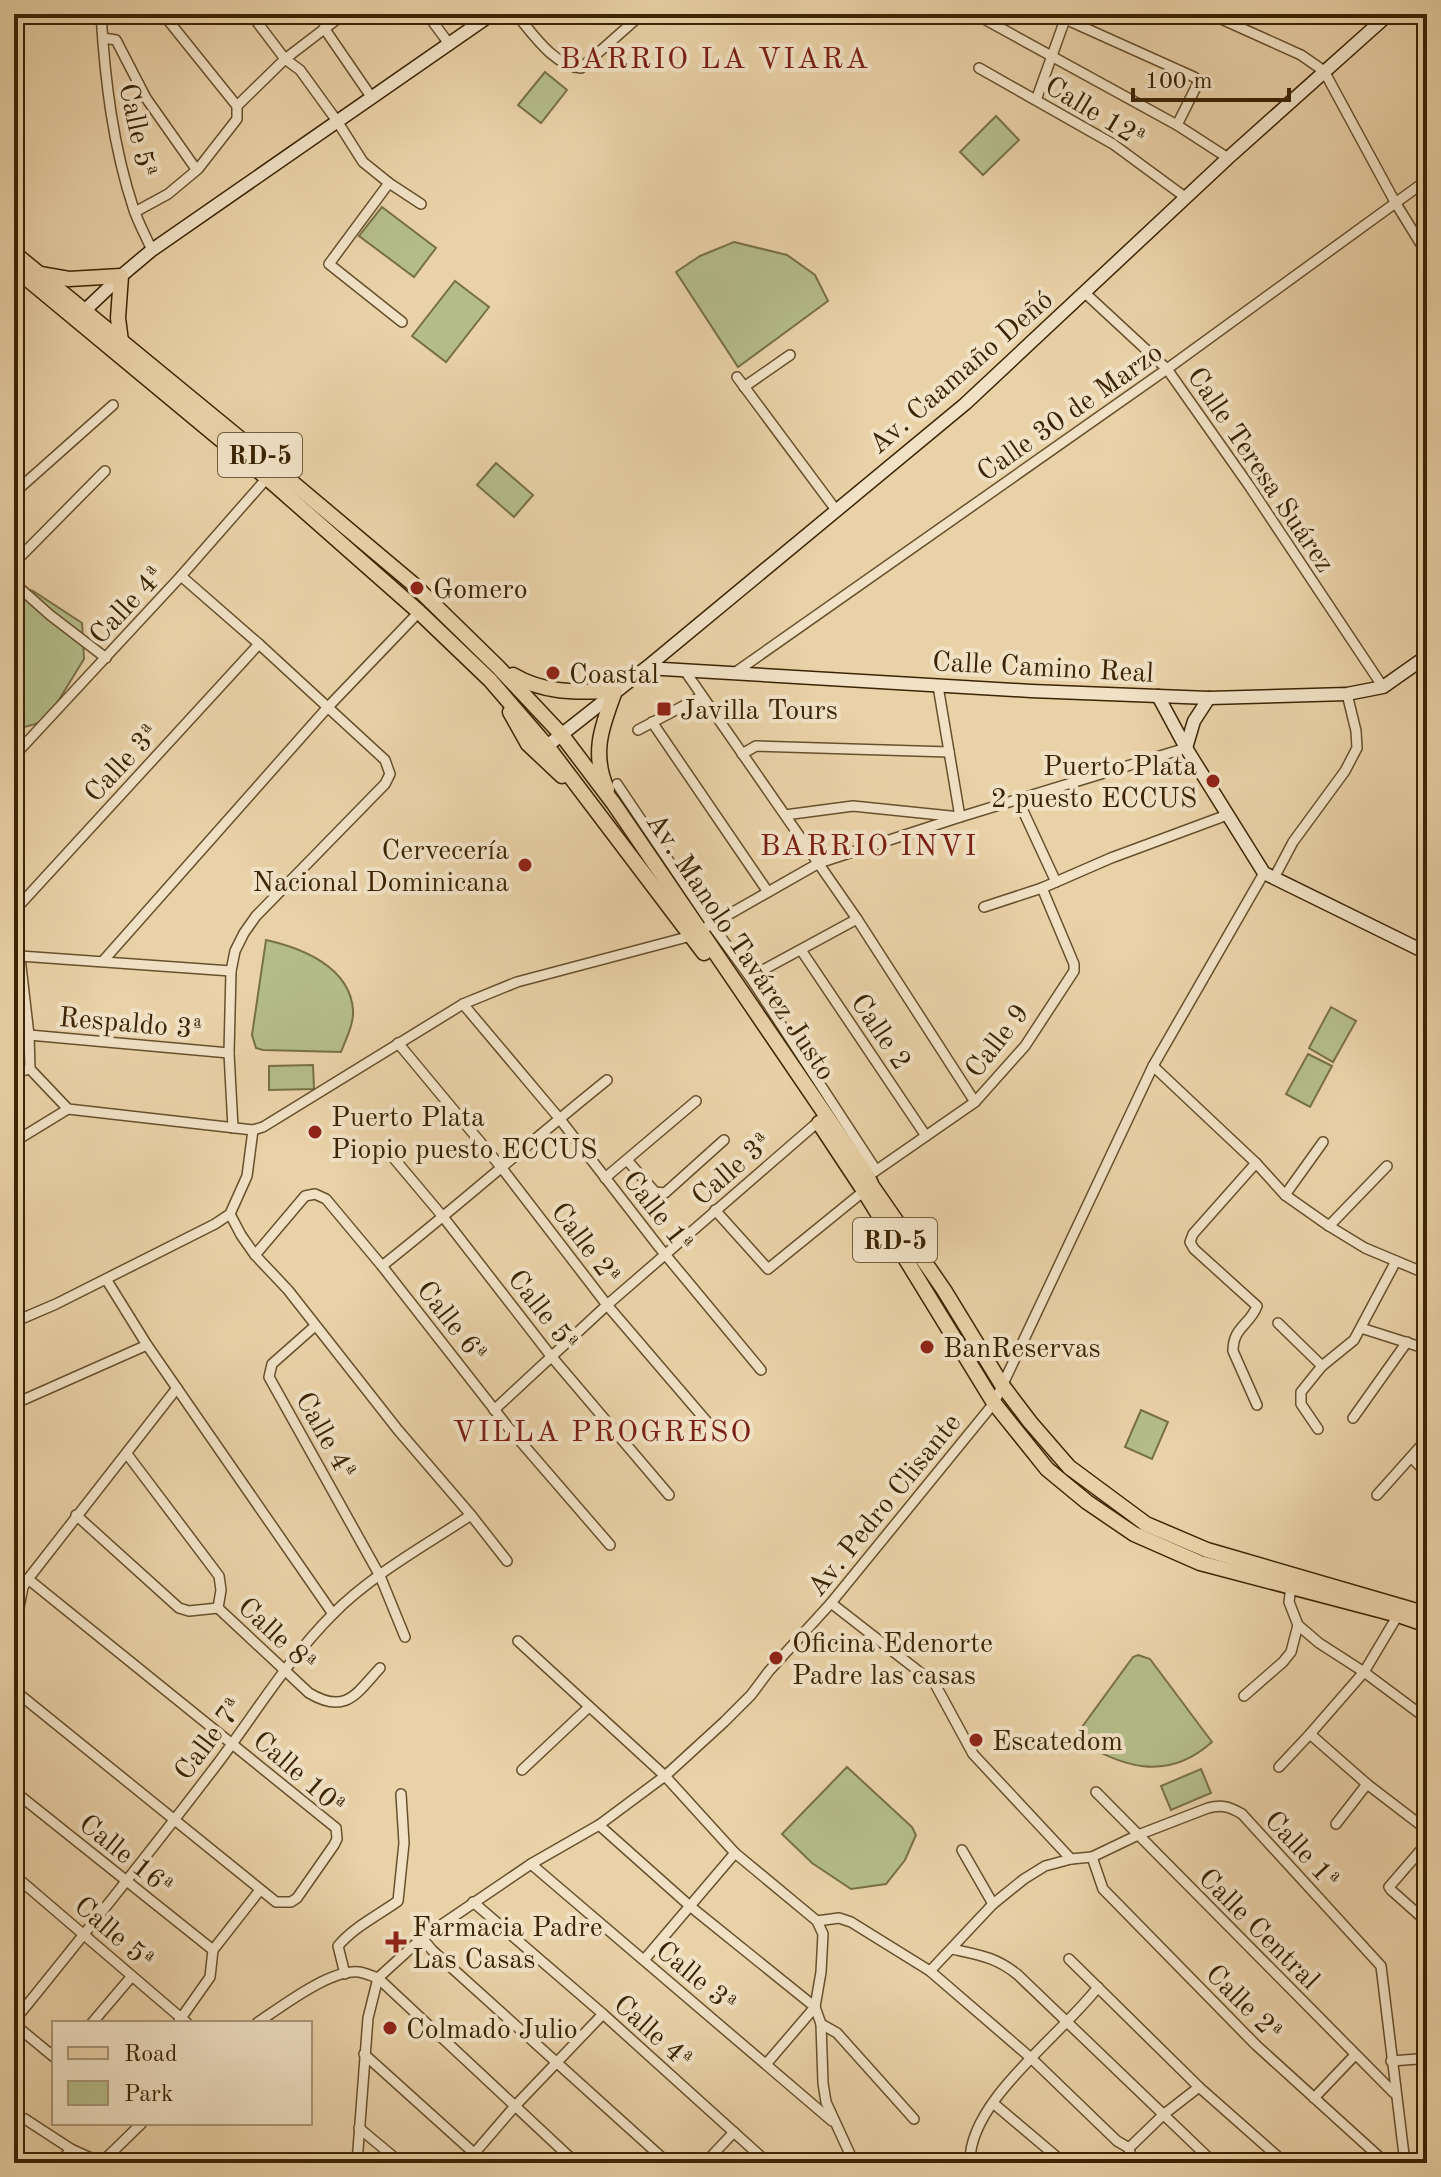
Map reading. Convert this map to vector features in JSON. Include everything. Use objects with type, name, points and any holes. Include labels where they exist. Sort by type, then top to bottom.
[{"type":"main road","name":"Av. Manolo Tavárez Justo","points":[[14,253],[419,612],[502,693],[701,931],[729,988],[818,1122],[869,1179],[994,1403],[1047,1469],[1087,1502],[1134,1534],[1200,1563],[1427,1625]]},
{"type":"main road","name":"Av. Manolo Tavárez Justo","points":[[14,268],[121,341],[412,583],[561,734],[614,804],[701,931],[944,1290],[1002,1385],[1069,1467],[1146,1524],[1207,1550],[1427,1614]]},
{"type":"main road","points":[[40,274],[69,279],[121,276],[118,318],[121,341]]},
{"type":"main road","points":[[498,667],[527,684],[543,689],[569,693],[615,691],[598,745],[600,770],[614,804]]},
{"type":"main road","points":[[502,693],[528,744],[582,792]]},
{"type":"street","name":"Calle 5ª","points":[[101,14],[104,71],[117,147],[135,212],[152,250]]},
{"type":"street","points":[[135,212],[168,194],[198,169],[237,119],[237,106],[163,14]]},
{"type":"street","points":[[251,14],[285,59],[300,70],[363,162],[421,204]]},
{"type":"street","points":[[427,14],[450,45]]},
{"type":"street","points":[[81,315],[152,250],[492,14]]},
{"type":"street","points":[[516,14],[558,59],[581,68],[642,14]]},
{"type":"street","points":[[975,14],[1177,125],[1228,158]]},
{"type":"street","points":[[1210,14],[1301,55],[1324,71],[1427,254]]},
{"type":"street","points":[[1036,100],[1066,16],[1199,81],[1177,125]]},
{"type":"street","points":[[237,106],[285,59],[335,17]]},
{"type":"street","name":"Av. Caamaño Deñó","points":[[547,746],[965,404],[1379,17]]},
{"type":"street","points":[[324,28],[372,98]]},
{"type":"street","points":[[103,38],[116,40],[146,98],[196,169]]},
{"type":"street","name":"Calle 12ª","points":[[979,68],[1113,144],[1185,197]]},
{"type":"street","name":"Calle 30 de Marzo","points":[[733,674],[1167,369],[1427,180]]},
{"type":"street","points":[[389,183],[329,264],[402,322]]},
{"type":"street","name":"Calle Teresa Suárez","points":[[1085,293],[1167,369],[1383,687]]},
{"type":"street","points":[[744,387],[790,355]]},
{"type":"street","points":[[737,377],[836,510]]},
{"type":"street","points":[[14,493],[113,405]]},
{"type":"street","points":[[14,563],[105,471]]},
{"type":"street","name":"Calle 4ª","points":[[14,756],[267,478]]},
{"type":"street","points":[[181,576],[385,760],[390,774],[385,784],[256,916],[235,951],[231,971],[229,1053],[233,1128]]},
{"type":"street","points":[[14,583],[106,658]]},
{"type":"street","points":[[103,961],[327,708],[419,612]]},
{"type":"street","name":"Calle 3ª","points":[[14,908],[259,644]]},
{"type":"street","name":"Calle Camino Real","points":[[646,668],[938,686],[1209,698],[1347,694],[1383,687],[1427,656]]},
{"type":"street","points":[[685,671],[857,919],[975,1102]]},
{"type":"street","points":[[938,686],[960,817]]},
{"type":"street","name":"Av. Pedro Clisante","points":[[378,1978],[422,1938],[473,1902],[599,1825],[665,1776],[751,1695],[831,1603],[994,1403],[1153,1066],[1269,876],[1345,771],[1357,748],[1347,694]]},
{"type":"street","points":[[638,730],[702,696]]},
{"type":"street","points":[[1158,696],[1227,815],[1269,876],[1427,953]]},
{"type":"street","points":[[1186,748],[1194,721],[1209,698]]},
{"type":"street","points":[[652,722],[768,892]]},
{"type":"street","points":[[742,754],[756,746],[949,752]]},
{"type":"street","points":[[14,1142],[68,1109],[253,1130],[263,1127],[463,1004],[517,982],[701,931],[819,863],[1186,748]]},
{"type":"street","points":[[617,784],[701,931],[750,977],[869,1179],[768,1269],[715,1210]]},
{"type":"street","points":[[1018,800],[1056,882]]},
{"type":"street","points":[[785,815],[853,806],[960,817]]},
{"type":"street","points":[[984,907],[1042,888],[1111,858],[1227,815]]},
{"type":"street","name":"Calle 9","points":[[869,1179],[975,1102],[1025,1046],[1074,971],[1074,964],[1042,888]]},
{"type":"street","points":[[14,908],[30,1069],[68,1109]]},
{"type":"street","points":[[750,977],[857,919]]},
{"type":"street","name":"Calle 2","points":[[801,950],[926,1136]]},
{"type":"street","points":[[20,956],[231,971]]},
{"type":"street","name":"Calle 1ª","points":[[463,1004],[559,1118],[761,1370]]},
{"type":"street","name":"Respaldo 3ª","points":[[29,1035],[229,1053]]},
{"type":"street","name":"Calle 2ª","points":[[398,1043],[501,1167],[607,1305],[714,1430]]},
{"type":"street","points":[[1153,1066],[1256,1163],[1285,1195],[1365,1248],[1427,1274]]},
{"type":"street","points":[[14,1073],[30,1069]]},
{"type":"street","points":[[382,1266],[444,1218],[607,1080]]},
{"type":"street","points":[[605,1178],[696,1101]]},
{"type":"street","name":"Calle 3ª","points":[[494,1410],[607,1305],[818,1122]]},
{"type":"street","points":[[14,1322],[106,1279],[230,1214],[247,1176],[253,1130]]},
{"type":"street","points":[[627,1160],[655,1192],[665,1193],[724,1140]]},
{"type":"street","points":[[1285,1195],[1323,1142]]},
{"type":"street","name":"Calle 5ª","points":[[386,1149],[551,1356],[669,1495]]},
{"type":"street","points":[[1256,1163],[1193,1234],[1190,1242],[1257,1306],[1236,1332],[1233,1343],[1233,1351],[1257,1405]]},
{"type":"street","points":[[1329,1226],[1387,1166]]},
{"type":"street","name":"Calle 6ª","points":[[255,1255],[305,1196],[315,1194],[326,1199],[494,1410],[610,1545]]},
{"type":"street","points":[[230,1214],[255,1255],[288,1290],[398,1430],[507,1561]]},
{"type":"street","points":[[1318,1429],[1301,1404],[1301,1392],[1322,1366],[1354,1340],[1396,1261]]},
{"type":"street","points":[[106,1279],[147,1345],[333,1614]]},
{"type":"street","points":[[1278,1323],[1322,1366]]},
{"type":"street","name":"Calle 4ª","points":[[315,1326],[272,1364],[269,1377],[380,1576],[405,1637]]},
{"type":"street","points":[[1361,1328],[1427,1349]]},
{"type":"street","points":[[1353,1418],[1407,1342]]},
{"type":"street","points":[[14,1404],[147,1345]]},
{"type":"street","points":[[14,1632],[23,1587],[28,1579],[177,1388]]},
{"type":"street","points":[[1377,1495],[1427,1439]]},
{"type":"street","name":"Calle 8ª","points":[[127,1454],[219,1576],[221,1590],[218,1608],[309,1693],[333,1704],[343,1702],[354,1696],[380,1668]]},
{"type":"street","points":[[1411,1457],[1427,1474]]},
{"type":"street","points":[[76,1515],[179,1608],[189,1611],[218,1608]]},
{"type":"street","name":"Calle 7ª","points":[[14,2023],[233,1744],[285,1670],[333,1614],[380,1576],[471,1515]]},
{"type":"street","name":"Calle 10ª","points":[[28,1579],[336,1828],[338,1833],[334,1845],[297,1898],[291,1902],[276,1902],[260,1890]]},
{"type":"street","points":[[1291,1587],[1289,1602],[1298,1625],[1427,1719]]},
{"type":"street","points":[[831,1603],[935,1684],[973,1754],[1071,1859]]},
{"type":"street","points":[[1279,1767],[1364,1672],[1398,1615]]},
{"type":"street","points":[[1244,1696],[1291,1652],[1298,1625]]},
{"type":"street","points":[[518,1641],[665,1776],[735,1853],[817,1921],[823,1934],[815,2007],[821,2024],[823,2083],[826,2102],[854,2163]]},
{"type":"street","points":[[14,1690],[260,1890],[213,1950],[210,1977],[182,2021]]},
{"type":"street","points":[[522,1770],[589,1707]]},
{"type":"street","points":[[1310,1734],[1367,1784],[1427,1830]]},
{"type":"street","points":[[1336,1824],[1367,1784]]},
{"type":"street","name":"Calle 16ª","points":[[14,1791],[213,1950]]},
{"type":"street","name":"Calle Central","points":[[1096,1792],[1395,2094]]},
{"type":"street","points":[[345,1974],[338,1946],[349,1932],[398,1901],[404,1843],[401,1794]]},
{"type":"street","name":"Calle 1ª","points":[[930,1971],[993,1904],[1045,1866],[1092,1857],[1138,1835],[1218,1806],[1231,1808],[1242,1814],[1381,1966],[1405,2163]]},
{"type":"street","points":[[599,1825],[691,1907],[815,2007]]},
{"type":"street","points":[[1427,1843],[1389,1887],[1427,1922]]},
{"type":"street","points":[[962,1850],[993,1904]]},
{"type":"street","points":[[644,1960],[735,1853]]},
{"type":"street","name":"Calle 2ª","points":[[1092,1857],[1103,1889],[1256,2045],[1386,2163]]},
{"type":"street","name":"Calle 3ª","points":[[531,1864],[835,2123]]},
{"type":"street","name":"Calle 5ª","points":[[14,1875],[182,2021]]},
{"type":"street","name":"Calle 4ª","points":[[473,1902],[768,2163]]},
{"type":"street","points":[[817,1921],[839,1918],[851,1922],[930,1971],[1031,2058],[1117,2141],[1129,2148],[1132,2163]]},
{"type":"street","points":[[422,1938],[668,2163]]},
{"type":"street","points":[[952,1949],[990,1957],[1005,1964],[1214,2163]]},
{"type":"street","points":[[1069,1959],[1199,2087],[1285,2163]]},
{"type":"street","points":[[260,2021],[303,1992],[339,1974],[359,1972],[378,1978],[576,2163]]},
{"type":"street","points":[[94,2021],[132,1976]]},
{"type":"street","points":[[357,2163],[368,2018],[378,1978]]},
{"type":"street","points":[[970,2163],[970,2150],[978,2127],[993,2103],[1098,1987]]},
{"type":"street","points":[[767,2063],[815,2007]]},
{"type":"street","points":[[466,2163],[515,2106],[603,2014]]},
{"type":"street","points":[[14,2023],[52,2055]]},
{"type":"street","points":[[821,2024],[837,2033],[914,2119]]},
{"type":"street","points":[[364,2054],[485,2163]]},
{"type":"street","points":[[1314,2098],[1355,2055]]},
{"type":"street","points":[[1391,2061],[1427,2060]]},
{"type":"street","points":[[1129,2148],[1163,2115],[1199,2087]]},
{"type":"street","points":[[993,2103],[1064,2163]]},
{"type":"street","points":[[17,2120],[25,2119],[71,2149],[101,2163],[140,2125]]},
{"type":"street","points":[[359,2128],[401,2163]]},
{"type":"street","points":[[705,2163],[734,2132]]},
{"type":"street","points":[[60,2163],[71,2149]]},
{"type":"green space","points":[[545,72],[567,90],[541,123],[518,105]]},
{"type":"green space","points":[[996,116],[1019,140],[983,175],[960,152]]},
{"type":"green space","points":[[382,207],[436,248],[414,277],[359,236]]},
{"type":"green space","points":[[734,242],[787,255],[815,275],[828,301],[738,367],[676,272],[700,256]]},
{"type":"green space","points":[[455,281],[489,307],[446,362],[412,336]]},
{"type":"green space","points":[[496,463],[533,495],[514,517],[477,485]]},
{"type":"green space","points":[[14,587],[33,591],[82,623],[84,659],[46,721],[14,730]]},
{"type":"green space","points":[[266,940],[309,954],[334,971],[343,982],[350,995],[353,1015],[341,1052],[256,1048],[252,1035]]},
{"type":"green space","points":[[1331,1007],[1356,1021],[1333,1062],[1309,1048]]},
{"type":"green space","points":[[1308,1054],[1332,1066],[1310,1107],[1286,1094]]},
{"type":"green space","points":[[313,1065],[314,1089],[269,1090],[269,1066]]},
{"type":"green space","points":[[1141,1410],[1168,1422],[1152,1459],[1125,1447]]},
{"type":"green space","points":[[1138,1655],[1150,1659],[1212,1742],[1178,1763],[1143,1766],[1126,1763],[1074,1738],[1133,1657]]},
{"type":"green space","points":[[847,1767],[912,1827],[916,1835],[905,1860],[886,1884],[851,1889],[812,1863],[782,1834]]},
{"type":"green space","points":[[1201,1769],[1211,1793],[1171,1810],[1161,1786]]},
{"type":"place","name":"Gomero","points":[[417,588]]},
{"type":"place","name":"Coastal","points":[[553,673]]},
{"type":"place","name":"Javilla Tours","points":[[664,709]]},
{"type":"place","name":"Puerto Plata 2 puesto ECCUS","points":[[1213,781]]},
{"type":"place","name":"Cervecería Nacional Dominicana","points":[[525,865]]},
{"type":"place","name":"Puerto Plata Piopio puesto ECCUS","points":[[315,1132]]},
{"type":"place","name":"BanReservas","points":[[927,1347]]},
{"type":"place","name":"Oficina Edenorte Padre las casas","points":[[776,1658]]},
{"type":"place","name":"Escatedom","points":[[976,1740]]},
{"type":"place","name":"Farmacia Padre Las Casas","points":[[396,1942]]},
{"type":"place","name":"Colmado Julio","points":[[390,2028]]},
{"type":"district","name":"BARRIO LA VIARA","points":[[715,58]]},
{"type":"district","name":"BARRIO INVI","points":[[869,845]]},
{"type":"district","name":"VILLA PROGRESO","points":[[603,1431]]}]
